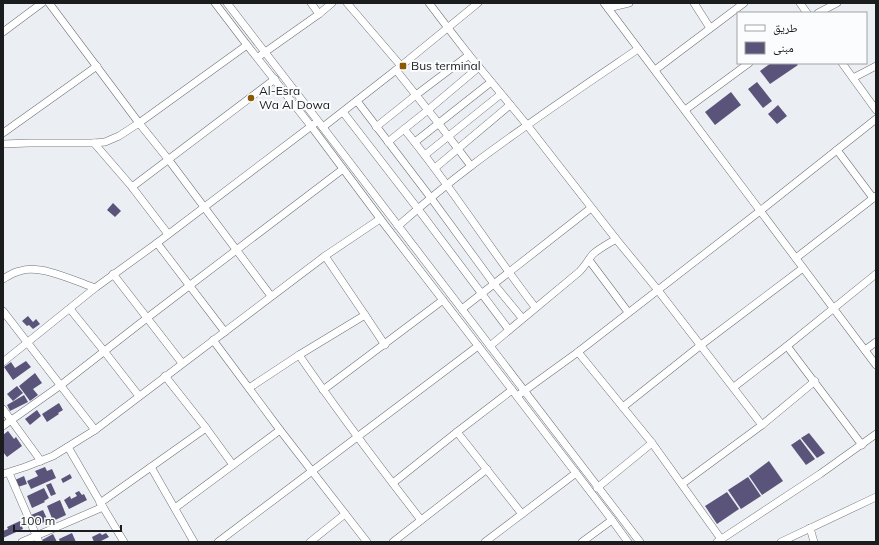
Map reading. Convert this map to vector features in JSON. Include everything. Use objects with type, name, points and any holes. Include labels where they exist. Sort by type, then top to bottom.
[{"type":"street","points":[[3,32],[42,3]]},
{"type":"street","points":[[49,3],[271,296]]},
{"type":"street","points":[[215,3],[311,126],[382,222],[628,542]]},
{"type":"street","points":[[226,3],[318,120],[597,488],[640,542]]},
{"type":"street","points":[[311,3],[319,14]]},
{"type":"street","points":[[258,58],[332,3]]},
{"type":"street","points":[[347,3],[398,68],[416,95],[471,166]]},
{"type":"street","points":[[429,3],[657,289],[762,425]]},
{"type":"street","points":[[323,127],[478,3]]},
{"type":"street","points":[[629,3],[606,6],[876,365]]},
{"type":"street","points":[[694,3],[710,28]]},
{"type":"street","points":[[655,70],[744,3]]},
{"type":"street","points":[[800,3],[806,12]]},
{"type":"street","points":[[820,12],[837,3]]},
{"type":"street","points":[[3,144],[106,142],[139,123],[247,44]]},
{"type":"street","points":[[398,226],[471,166],[527,125],[638,49]]},
{"type":"street","points":[[376,127],[469,55]]},
{"type":"street","points":[[685,110],[748,64]]},
{"type":"street","points":[[843,64],[876,110]]},
{"type":"street","points":[[3,133],[97,66]]},
{"type":"street","points":[[853,78],[876,66]]},
{"type":"street","points":[[388,142],[479,67]]},
{"type":"street","points":[[132,187],[274,79]]},
{"type":"street","points":[[415,142],[492,82]]},
{"type":"street","points":[[425,155],[501,94]]},
{"type":"street","points":[[357,101],[494,284],[522,318]]},
{"type":"street","points":[[435,168],[510,105]]},
{"type":"street","points":[[343,112],[509,330]]},
{"type":"street","points":[[517,396],[578,352],[876,119]]},
{"type":"street","points":[[3,362],[95,288],[157,243],[318,120]]},
{"type":"street","points":[[404,129],[435,168],[508,272],[535,307]]},
{"type":"street","points":[[94,143],[132,187],[168,234]]},
{"type":"street","points":[[796,258],[875,197],[837,150]]},
{"type":"street","points":[[3,426],[61,385],[343,169]]},
{"type":"street","points":[[462,309],[591,208]]},
{"type":"street","points":[[38,539],[6,473],[53,456],[95,430],[325,256],[382,222],[393,219]]},
{"type":"street","points":[[490,346],[587,264],[593,254],[616,239]]},
{"type":"street","points":[[157,243],[225,332]]},
{"type":"street","points":[[325,256],[366,315],[384,345]]},
{"type":"street","points":[[589,260],[628,312]]},
{"type":"street","points":[[623,407],[701,345],[804,268]]},
{"type":"street","points":[[3,279],[19,271],[30,269],[46,270],[95,288]]},
{"type":"street","points":[[114,274],[182,363]]},
{"type":"street","points":[[734,387],[876,274]]},
{"type":"street","points":[[323,390],[443,300]]},
{"type":"street","points":[[70,309],[139,396]]},
{"type":"street","points":[[3,311],[95,430]]},
{"type":"street","points":[[249,388],[366,315]]},
{"type":"street","points":[[213,340],[280,430],[367,542]]},
{"type":"street","points":[[864,350],[876,342]]},
{"type":"street","points":[[218,542],[478,346]]},
{"type":"street","points":[[787,346],[862,445]]},
{"type":"street","points":[[578,352],[652,444],[682,484],[720,541],[820,474],[876,434]]},
{"type":"street","points":[[299,356],[421,520]]},
{"type":"street","points":[[165,376],[233,465]]},
{"type":"street","points":[[682,484],[762,425],[815,381]]},
{"type":"street","points":[[393,483],[512,390]]},
{"type":"street","points":[[3,409],[41,461]]},
{"type":"street","points":[[22,542],[38,539],[101,505],[206,428]]},
{"type":"street","points":[[175,508],[280,430]]},
{"type":"street","points":[[457,432],[522,514]]},
{"type":"street","points":[[597,488],[652,444]]},
{"type":"street","points":[[68,447],[124,542]]},
{"type":"street","points":[[151,467],[194,542]]},
{"type":"street","points":[[393,542],[487,469]]},
{"type":"street","points":[[485,542],[576,473]]},
{"type":"street","points":[[781,542],[876,497]]},
{"type":"street","points":[[310,542],[345,514]]},
{"type":"street","points":[[582,542],[612,520]]},
{"type":"street","points":[[810,528],[814,542]]},
{"type":"building","points":[[770,64],[798,65],[770,84],[760,71]]},
{"type":"building","points":[[757,82],[772,101],[763,108],[748,89]]},
{"type":"building","points":[[731,92],[741,105],[715,125],[705,112]]},
{"type":"building","points":[[778,105],[787,116],[777,124],[768,114]]},
{"type":"building","points":[[113,203],[121,211],[115,217],[107,210]]},
{"type":"building","points":[[28,316],[33,322],[36,319],[40,324],[33,329],[29,325],[27,326],[22,321]]},
{"type":"building","points":[[26,361],[31,367],[13,380],[4,367],[11,362],[15,368]]},
{"type":"building","points":[[35,373],[42,383],[33,389],[38,395],[30,401],[19,386]]},
{"type":"building","points":[[17,386],[23,393],[13,401],[7,394]]},
{"type":"building","points":[[24,395],[28,402],[10,411],[7,405]]},
{"type":"building","points":[[59,403],[63,410],[47,422],[42,414]]},
{"type":"building","points":[[37,410],[41,416],[30,425],[25,419]]},
{"type":"building","points":[[8,431],[14,439],[16,437],[22,446],[7,457],[3,452],[3,435]]},
{"type":"building","points":[[809,433],[825,453],[817,458],[801,438]]},
{"type":"building","points":[[800,439],[815,459],[806,465],[791,445]]},
{"type":"building","points":[[769,461],[783,481],[762,495],[749,476]]},
{"type":"building","points":[[45,467],[47,471],[52,469],[56,478],[31,489],[27,481],[38,476],[35,471]]},
{"type":"building","points":[[70,474],[72,478],[63,483],[61,479]]},
{"type":"building","points":[[24,476],[27,484],[18,487],[15,480]]},
{"type":"building","points":[[748,477],[761,496],[741,509],[728,490]]},
{"type":"building","points":[[51,483],[56,494],[51,496],[46,485]]},
{"type":"building","points":[[44,488],[49,498],[44,501],[45,502],[32,508],[27,496]]},
{"type":"building","points":[[79,491],[82,495],[84,494],[87,500],[69,509],[64,500],[70,496],[71,499],[77,496],[75,493]]},
{"type":"building","points":[[727,492],[739,509],[717,524],[705,506]]},
{"type":"building","points":[[60,500],[66,515],[53,521],[47,506]]},
{"type":"building","points":[[43,510],[48,521],[42,523],[41,520],[34,523],[31,515]]},
{"type":"building","points":[[20,521],[23,529],[3,538],[3,531],[8,529],[7,527]]},
{"type":"building","points":[[72,533],[76,542],[60,542],[59,539]]},
{"type":"building","points":[[100,533],[102,535],[106,533],[109,537],[99,542],[94,542],[92,537]]},
{"type":"building","points":[[53,534],[57,542],[43,542],[42,540]]},
{"type":"place","name":"Bus terminal","points":[[403,66]]},
{"type":"place","name":"Al-Esra Wa Al Dowa","points":[[251,98]]}]
